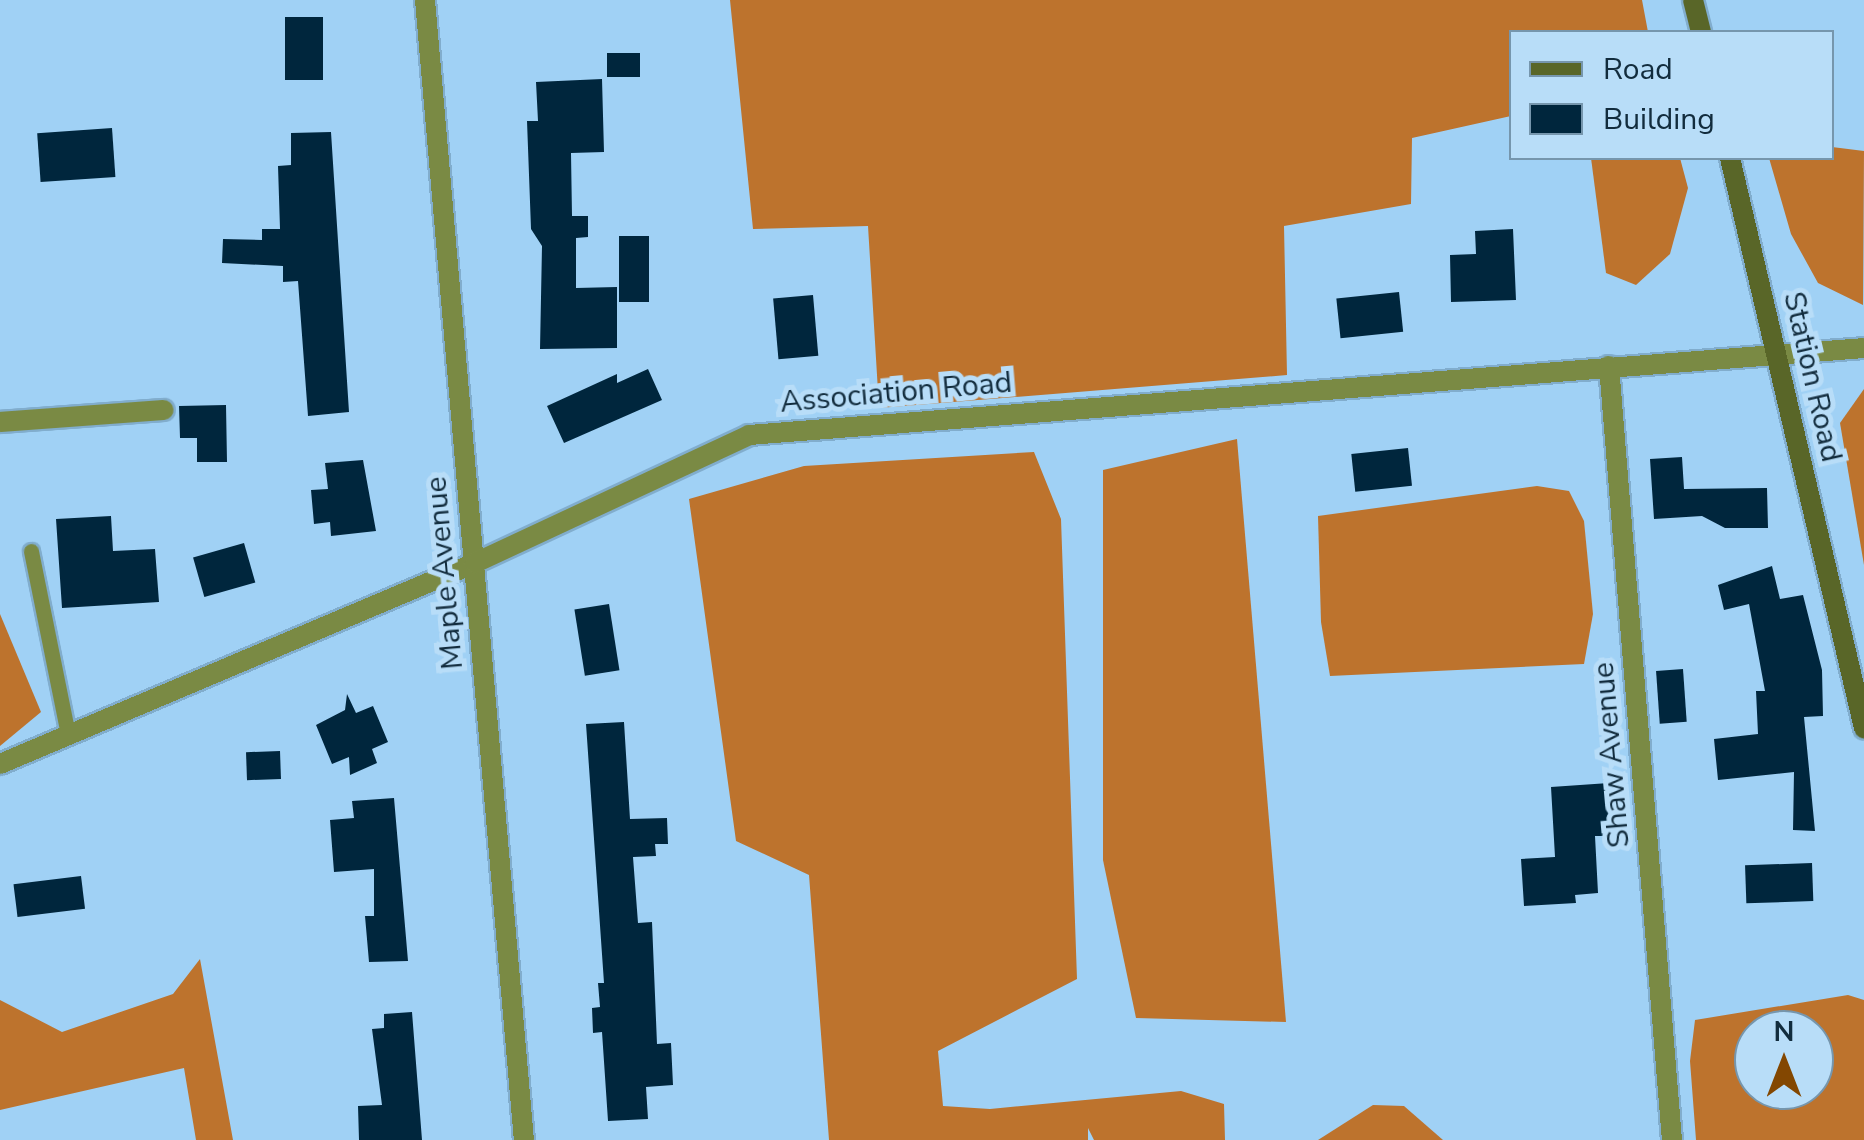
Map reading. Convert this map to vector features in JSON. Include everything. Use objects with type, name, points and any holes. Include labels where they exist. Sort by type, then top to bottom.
[{"type":"main road","points":[[1693,0],[1700,30]]},
{"type":"main road","name":"Station Road","points":[[1730,160],[1864,728]]},
{"type":"street","name":"Maple Avenue","points":[[425,0],[524,1140]]},
{"type":"street","name":"Association Road","points":[[0,764],[475,563],[749,435],[1864,348]]},
{"type":"street","name":"Shaw Avenue","points":[[1609,366],[1672,1140]]},
{"type":"street","points":[[0,422],[164,410]]},
{"type":"lane","points":[[31,552],[68,734]]},
{"type":"shaded area","points":[[730,0],[1642,0],[1648,30],[1509,30],[1509,116],[1412,138],[1411,204],[1284,226],[1287,375],[879,408],[868,226],[753,229]]},
{"type":"shaded area","points":[[1834,147],[1864,151],[1863,305],[1818,283],[1791,234],[1770,160],[1834,160]]},
{"type":"shaded area","points":[[1591,160],[1681,160],[1688,188],[1670,254],[1636,285],[1606,273]]},
{"type":"shaded area","points":[[1864,389],[1864,565],[1840,423]]},
{"type":"shaded area","points":[[1237,439],[1286,1022],[1136,1018],[1103,860],[1103,470]]},
{"type":"shaded area","points":[[1034,452],[1061,519],[1077,979],[938,1051],[943,1106],[990,1109],[1181,1091],[1224,1104],[1225,1140],[1094,1140],[1088,1128],[1088,1140],[829,1140],[809,875],[736,841],[689,499],[804,466]]},
{"type":"shaded area","points":[[1537,486],[1569,491],[1584,521],[1593,614],[1584,664],[1330,676],[1321,622],[1318,516]]},
{"type":"shaded area","points":[[0,614],[41,712],[0,746]]},
{"type":"shaded area","points":[[200,959],[233,1140],[196,1140],[184,1068],[0,1110],[0,1000],[62,1032],[173,994]]},
{"type":"shaded area","points":[[1848,995],[1864,1000],[1864,1140],[1696,1140],[1690,1061],[1695,1020],[1734,1014],[1734,1110],[1834,1110],[1834,1010],[1756,1010]]},
{"type":"shaded area","points":[[1373,1105],[1404,1106],[1443,1140],[1318,1140]]},
{"type":"building","points":[[285,17],[323,17],[323,80],[285,80]]},
{"type":"building","points":[[607,53],[640,53],[640,77],[607,77]]},
{"type":"building","points":[[602,79],[604,152],[571,153],[572,216],[588,216],[588,237],[576,238],[576,288],[617,287],[617,348],[540,349],[542,246],[531,229],[527,121],[538,121],[536,82]]},
{"type":"building","points":[[112,128],[115,177],[41,182],[37,133]]},
{"type":"building","points":[[331,132],[349,412],[308,416],[298,281],[283,282],[283,266],[222,263],[223,239],[262,240],[262,229],[280,229],[278,166],[291,165],[291,133]]},
{"type":"building","points":[[1513,229],[1516,300],[1451,302],[1450,255],[1476,254],[1475,231]]},
{"type":"building","points":[[619,236],[649,236],[649,302],[619,302]]},
{"type":"building","points":[[1399,292],[1403,332],[1341,338],[1336,299]]},
{"type":"building","points":[[813,295],[818,356],[778,359],[773,298]]},
{"type":"building","points":[[648,369],[662,400],[564,443],[547,406],[617,374],[617,383]]},
{"type":"building","points":[[226,405],[227,462],[197,462],[197,438],[180,438],[179,406]]},
{"type":"building","points":[[1408,448],[1412,486],[1355,492],[1351,454]]},
{"type":"building","points":[[1682,457],[1684,489],[1767,488],[1768,528],[1725,528],[1702,516],[1654,519],[1650,459]]},
{"type":"building","points":[[363,460],[376,531],[331,536],[330,522],[314,524],[311,490],[328,489],[325,463]]},
{"type":"building","points":[[111,516],[113,551],[155,549],[159,602],[62,608],[56,519]]},
{"type":"building","points":[[244,543],[255,582],[204,597],[193,558]]},
{"type":"building","points":[[1772,566],[1780,599],[1803,595],[1822,670],[1823,716],[1804,717],[1815,831],[1793,830],[1794,772],[1718,780],[1714,739],[1758,734],[1756,691],[1765,691],[1749,604],[1724,610],[1718,585]]},
{"type":"building","points":[[609,604],[619,670],[585,676],[574,609]]},
{"type":"building","points":[[1683,669],[1687,722],[1660,724],[1656,671]]},
{"type":"building","points":[[347,694],[356,713],[373,706],[388,742],[372,749],[377,763],[350,775],[349,757],[332,764],[316,725],[345,710]]},
{"type":"building","points":[[624,722],[630,819],[667,818],[668,844],[655,844],[656,856],[633,857],[638,923],[652,922],[657,1044],[671,1043],[673,1085],[646,1087],[648,1119],[608,1121],[602,1032],[593,1033],[592,1008],[600,1007],[598,983],[604,983],[586,724]]},
{"type":"building","points":[[280,751],[281,779],[247,780],[246,752]]},
{"type":"building","points":[[1609,783],[1612,836],[1595,836],[1598,893],[1575,895],[1576,903],[1524,906],[1521,859],[1555,857],[1551,787]]},
{"type":"building","points":[[394,798],[408,961],[369,962],[365,916],[374,916],[374,869],[334,872],[330,820],[354,818],[352,801]]},
{"type":"building","points":[[1812,863],[1813,901],[1746,903],[1745,865]]},
{"type":"building","points":[[81,876],[85,909],[18,917],[14,884]]},
{"type":"building","points":[[412,1012],[422,1140],[359,1140],[358,1106],[382,1105],[372,1029],[384,1028],[384,1014]]}]
